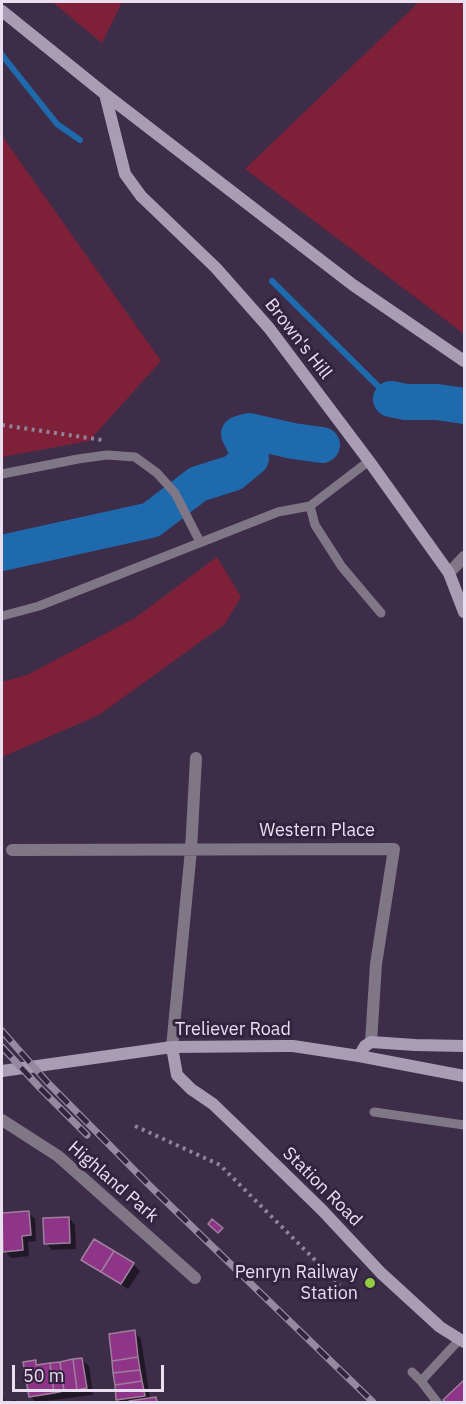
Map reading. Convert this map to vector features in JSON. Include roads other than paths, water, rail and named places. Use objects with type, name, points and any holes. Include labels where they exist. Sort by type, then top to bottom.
[{"type":"street","points":[[2,11],[105,94],[353,285],[465,361]]},
{"type":"street","name":"Brown's Hill","points":[[105,94],[125,174],[141,196],[216,268],[269,328],[369,461],[449,573],[465,612]]},
{"type":"street","points":[[449,573],[465,557]]},
{"type":"street","points":[[172,1047],[196,758]]},
{"type":"street","name":"Western Place","points":[[12,850],[394,849],[376,964],[371,1042]]},
{"type":"street","points":[[359,1056],[364,1046],[371,1042],[465,1046]]},
{"type":"street","name":"Treliever Road","points":[[2,1071],[172,1047],[293,1046],[465,1076]]},
{"type":"street","name":"Station Road","points":[[172,1047],[177,1075],[190,1089],[213,1104],[235,1125],[322,1210],[381,1273],[440,1327],[462,1341]]},
{"type":"street","name":"Highland Park","points":[[2,1120],[58,1156],[195,1278]]},
{"type":"lane","points":[[2,474],[107,455],[135,458],[157,473],[175,493],[200,542]]},
{"type":"lane","points":[[2,615],[39,606],[278,512],[310,506],[369,461]]},
{"type":"lane","points":[[310,506],[315,525],[342,567],[381,612]]},
{"type":"lane","points":[[374,1112],[465,1125]]},
{"type":"lane","points":[[421,1381],[462,1341]]},
{"type":"lane","points":[[412,1372],[437,1402]]},
{"type":"waterway","points":[[2,55],[57,124],[80,140]]},
{"type":"waterway","points":[[272,281],[391,399]]},
{"type":"waterway","points":[[391,399],[464,406]]},
{"type":"waterway","points":[[2,553],[151,520],[198,484],[233,473],[251,458],[239,434],[249,431],[322,445]]},
{"type":"railway","points":[[2,1031],[48,1083],[150,1186],[373,1402]]},
{"type":"railway","points":[[2,1047],[87,1135]]},
{"type":"place","name":"Penryn Railway Station","points":[[370,1283]]}]
